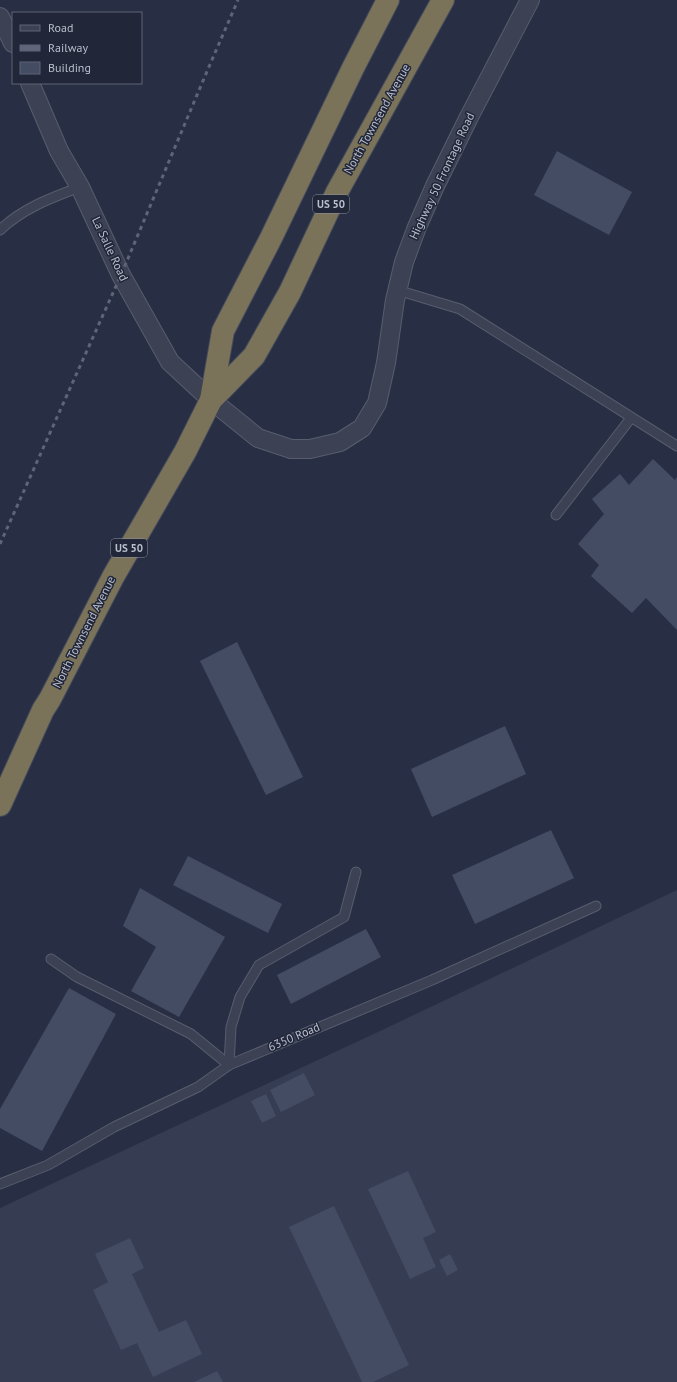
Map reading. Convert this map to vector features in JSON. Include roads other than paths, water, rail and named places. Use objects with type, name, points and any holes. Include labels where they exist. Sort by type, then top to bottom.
[{"type":"highway","name":"North Townsend Avenue","points":[[0,805],[44,710],[109,584],[185,452],[211,400],[224,331],[388,0]]},
{"type":"highway","name":"North Townsend Avenue","points":[[211,400],[254,356],[290,292],[337,192],[443,0]]},
{"type":"street","name":"Highway 50 Frontage Road","points":[[211,400],[258,438],[291,449],[310,449],[340,442],[362,428],[377,403],[386,363],[397,290],[417,227],[435,186],[469,117],[530,0]]},
{"type":"street","points":[[0,17],[12,41]]},
{"type":"street","name":"La Salle Road","points":[[30,84],[59,151],[80,187],[121,275],[170,362],[211,400]]},
{"type":"lane","points":[[0,230],[7,223],[40,202],[80,187]]},
{"type":"lane","points":[[397,290],[460,309],[677,446]]},
{"type":"lane","points":[[556,515],[631,418]]},
{"type":"lane","points":[[229,1064],[231,1027],[240,997],[259,965],[344,917],[356,872]]},
{"type":"lane","name":"6350 Road","points":[[0,1184],[48,1165],[114,1127],[198,1087],[229,1064],[432,980],[596,906]]},
{"type":"lane","points":[[51,959],[77,977],[191,1034],[229,1064]]},
{"type":"railway","points":[[0,544],[121,275],[238,0]]}]
